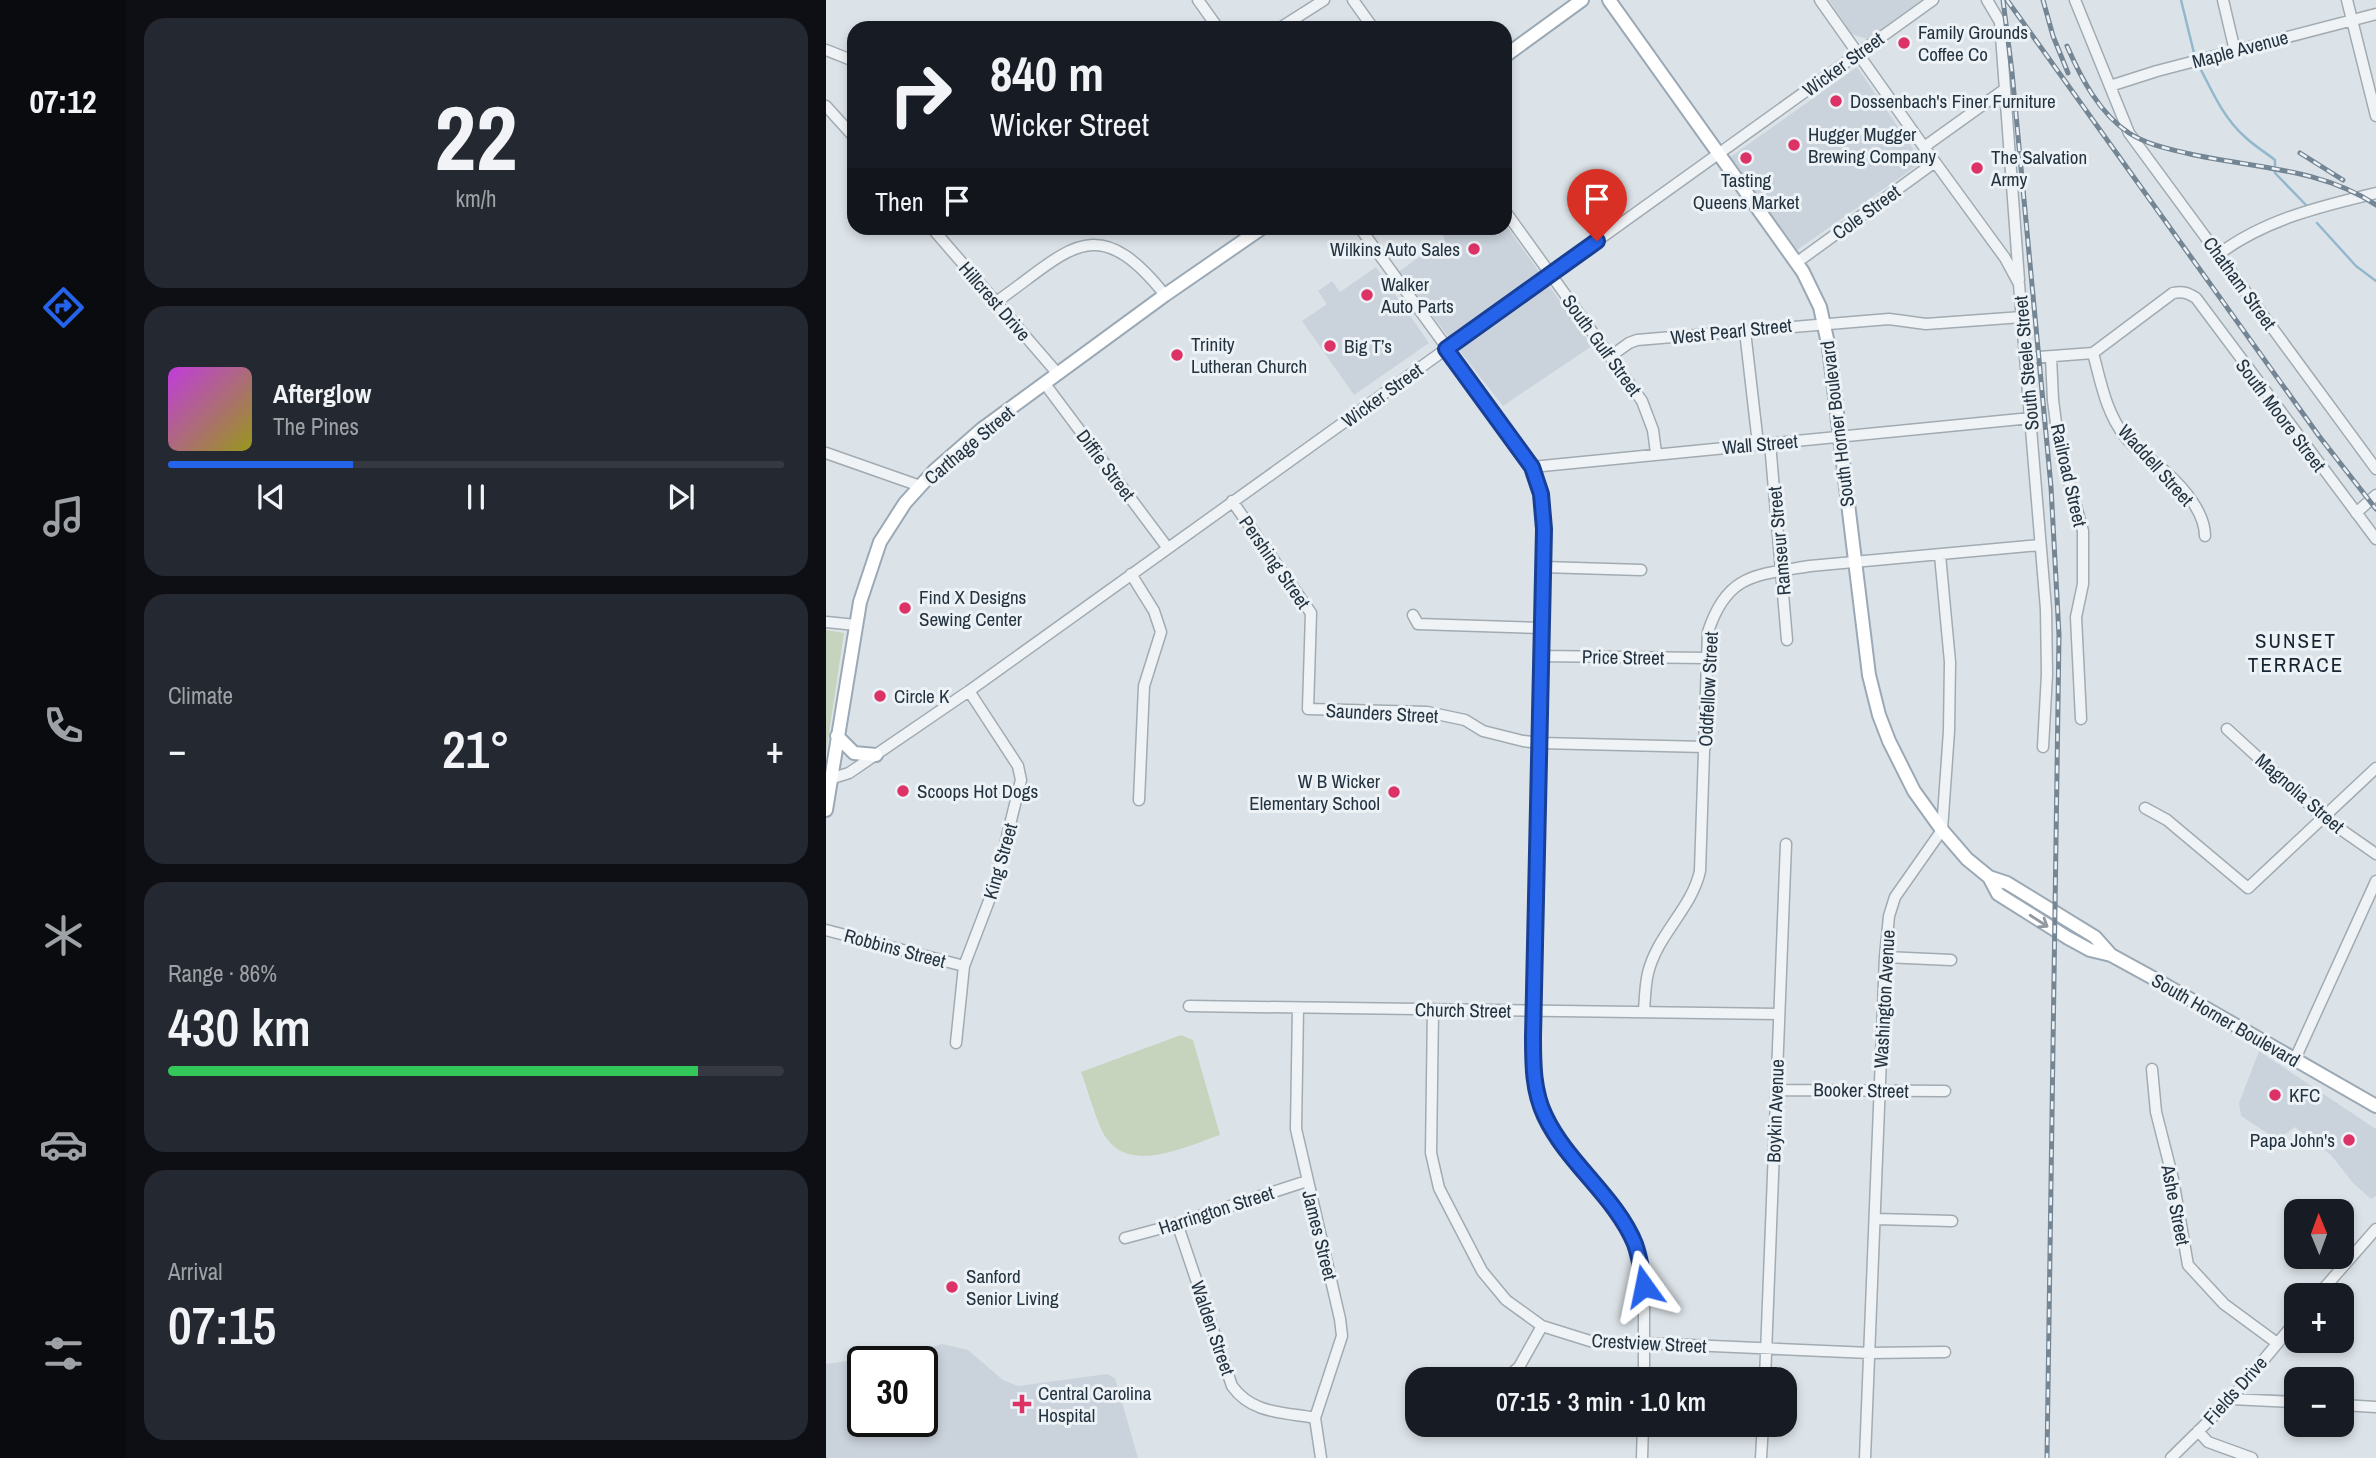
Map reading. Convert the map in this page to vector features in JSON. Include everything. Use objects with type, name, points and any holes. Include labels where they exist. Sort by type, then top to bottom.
[{"type":"main road","points":[[1512,51],[1582,0]]},
{"type":"main road","name":"South Horner Boulevard","points":[[1609,0],[1814,290],[1825,323],[1865,652],[1879,716],[1903,771],[1942,830],[1967,859],[1989,877],[1998,894],[2023,910],[2090,950],[2111,955],[2376,1106]]},
{"type":"main road","name":"Carthage Street","points":[[826,810],[828,780],[864,588],[880,542],[901,509],[920,486],[982,429],[1252,235]]},
{"type":"main road","points":[[837,736],[854,753],[876,755]]},
{"type":"street","points":[[1198,0],[1213,21]]},
{"type":"street","points":[[1291,21],[1324,0]]},
{"type":"street","points":[[1353,0],[1368,21]]},
{"type":"street","name":"South Steele Street","points":[[1820,0],[2006,258],[2019,284],[2046,609],[2047,674],[2043,747]]},
{"type":"street","name":"Wicker Street","points":[[828,780],[849,773],[968,691],[1933,0]]},
{"type":"street","points":[[1987,0],[2000,22],[2019,284]]},
{"type":"street","name":"Chatham Street","points":[[2075,0],[2122,118],[2140,150],[2376,469]]},
{"type":"street","points":[[2223,0],[2235,51]]},
{"type":"street","points":[[2347,0],[2376,116]]},
{"type":"street","name":"Maple Avenue","points":[[2111,89],[2157,71],[2376,14]]},
{"type":"street","points":[[826,50],[847,58]]},
{"type":"street","points":[[1924,147],[2005,89]]},
{"type":"street","points":[[826,106],[847,129]]},
{"type":"street","name":"Cole Street","points":[[1796,262],[1936,162]]},
{"type":"street","points":[[2218,254],[2239,239],[2268,225],[2376,193]]},
{"type":"street","name":"South Gulf Street","points":[[1512,221],[1642,401],[1653,430],[1656,453]]},
{"type":"street","name":"Hillcrest Drive","points":[[938,235],[1058,374]]},
{"type":"street","points":[[1365,235],[1532,467],[1541,494],[1544,529],[1534,1083],[1544,1115],[1557,1137],[1621,1220],[1634,1243],[1644,1286],[1644,1367]]},
{"type":"street","points":[[996,302],[1069,250],[1089,245],[1105,246],[1127,256],[1146,271],[1165,295]]},
{"type":"street","name":"South Moore Street","points":[[2093,353],[2173,293],[2185,292],[2196,298],[2376,539]]},
{"type":"street","name":"West Pearl Street","points":[[1611,356],[1637,340],[1889,318],[1942,324],[2022,317]]},
{"type":"street","points":[[1745,331],[1758,444]]},
{"type":"street","points":[[2027,358],[2093,353]]},
{"type":"street","name":"Waddell Street","points":[[2093,353],[2107,406],[2118,425],[2127,439],[2175,481],[2200,514],[2205,525],[2205,536]]},
{"type":"street","name":"Railroad Street","points":[[2051,357],[2059,446],[2083,531],[2083,584],[2076,617],[2081,719]]},
{"type":"street","name":"Diffie Street","points":[[1045,384],[1167,547]]},
{"type":"street","name":"Wall Street","points":[[1532,467],[2031,418]]},
{"type":"street","name":"Ramseur Street","points":[[1770,443],[1787,640]]},
{"type":"street","points":[[826,453],[920,486]]},
{"type":"street","points":[[2356,513],[2376,495]]},
{"type":"street","name":"Pershing Street","points":[[1232,501],[1311,613],[1308,709]]},
{"type":"street","name":"Oddfellow Street","points":[[1644,1011],[1648,972],[1668,931],[1697,885],[1701,861],[1708,632],[1713,615],[1728,592],[1758,574],[1781,570],[2040,545]]},
{"type":"street","points":[[1940,555],[1950,662],[1949,731],[1942,830]]},
{"type":"street","points":[[1543,567],[1641,570]]},
{"type":"street","points":[[1131,574],[1154,611],[1161,632],[1144,686],[1139,800]]},
{"type":"street","points":[[1413,615],[1418,624],[1541,628]]},
{"type":"street","points":[[826,622],[856,625]]},
{"type":"street","name":"Price Street","points":[[1540,656],[1706,658]]},
{"type":"street","name":"King Street","points":[[956,1043],[964,966],[995,885],[1021,780],[1018,766],[968,691]]},
{"type":"street","name":"Saunders Street","points":[[1308,709],[1427,712],[1465,720],[1483,731],[1540,743],[1704,747]]},
{"type":"street","name":"Magnolia Street","points":[[2227,729],[2323,817],[2376,854]]},
{"type":"street","points":[[2145,808],[2167,820],[2248,888],[2376,768]]},
{"type":"street","name":"Washington Avenue","points":[[1865,1458],[1879,1091],[1889,916],[1895,897],[1942,830]]},
{"type":"street","name":"Boykin Avenue","points":[[1766,1367],[1786,844]]},
{"type":"street","points":[[2295,1059],[2376,881]]},
{"type":"street","name":"Robbins Street","points":[[826,930],[964,966]]},
{"type":"street","points":[[1885,957],[1951,960]]},
{"type":"street","name":"Church Street","points":[[1189,1006],[1778,1014]]},
{"type":"street","name":"James Street","points":[[1297,1008],[1296,1129],[1342,1336],[1315,1418],[1321,1458]]},
{"type":"street","name":"Crestview Street","points":[[1433,1009],[1431,1153],[1439,1188],[1482,1271],[1506,1300],[1527,1317],[1542,1326],[1590,1341],[1620,1344],[1870,1353],[1945,1352]]},
{"type":"street","name":"Ashe Street","points":[[2152,1069],[2156,1112],[2173,1179],[2188,1265],[2224,1304],[2277,1343]]},
{"type":"street","name":"Booker Street","points":[[1776,1090],[1945,1091]]},
{"type":"street","name":"Harrington Street","points":[[1125,1238],[1307,1181]]},
{"type":"street","points":[[1876,1219],[1952,1221]]},
{"type":"street","name":"Walden Street","points":[[1177,1223],[1232,1386],[1239,1396],[1249,1404],[1263,1409],[1315,1418]]},
{"type":"street","points":[[2329,1283],[2376,1228]]},
{"type":"street","points":[[1518,1367],[1542,1326]]},
{"type":"street","name":"Fields Drive","points":[[2171,1458],[2231,1399],[2284,1335]]},
{"type":"street","points":[[2231,1399],[2284,1401]]},
{"type":"street","points":[[2354,1406],[2376,1407]]},
{"type":"street","points":[[2198,1431],[2208,1442],[2252,1458]]},
{"type":"street","points":[[1642,1458],[1643,1437]]},
{"type":"street","points":[[1761,1458],[1762,1437]]},
{"type":"shaded area","points":[[1829,0],[1922,0],[1867,39],[1852,34]]},
{"type":"shaded area","points":[[1857,67],[1922,162],[1797,250],[1729,158]]},
{"type":"shaded area","points":[[1512,234],[1592,346],[1503,406],[1398,272],[1445,239],[1442,235]]},
{"type":"shaded area","points":[[1376,267],[1429,343],[1354,395],[1302,321],[1327,304],[1318,291],[1332,281],[1340,292]]},
{"type":"shaded area","points":[[2259,1051],[2376,1129],[2376,1196],[2371,1199],[2353,1183],[2331,1155],[2295,1127],[2284,1135],[2273,1137],[2241,1116],[2239,1103]]},
{"type":"shaded area","name":"Central Carolina Hospital","points":[[942,1344],[968,1350],[1003,1380],[1018,1386],[1107,1374],[1115,1378],[1138,1458],[826,1458],[826,1364],[847,1361],[847,1437],[938,1437],[938,1346],[935,1346]]},
{"type":"green space","points":[[826,630],[844,633],[826,753]]},
{"type":"green space","points":[[1181,1035],[1193,1040],[1220,1135],[1161,1154],[1131,1155],[1118,1149],[1104,1134],[1081,1072]]},
{"type":"waterway","points":[[2181,0],[2194,53]]},
{"type":"waterway","points":[[2199,66],[2230,121],[2275,160],[2275,173],[2306,205]]},
{"type":"waterway","points":[[2317,223],[2356,266],[2376,281]]},
{"type":"railway","points":[[2003,0],[2051,487],[2059,635],[2047,1458]]},
{"type":"railway","points":[[2007,0],[2319,436],[2376,509]]},
{"type":"railway","points":[[2043,0],[2053,36],[2068,73]]},
{"type":"railway","points":[[2067,46],[2100,105],[2118,125],[2136,137],[2190,154],[2310,176],[2333,183],[2376,205]]},
{"type":"railway","points":[[2300,153],[2343,180]]},
{"type":"place","name":"Family Grounds Coffee Co","points":[[1904,43]]},
{"type":"place","name":"Dossenbach's Finer Furniture","points":[[1836,101]]},
{"type":"place","name":"Hugger Mugger Brewing Company","points":[[1794,145]]},
{"type":"place","name":"Tasting Queens Market","points":[[1746,158]]},
{"type":"place","name":"The Salvation Army","points":[[1977,168]]},
{"type":"place","name":"Wilkins Auto Sales","points":[[1474,249]]},
{"type":"place","name":"Walker Auto Parts","points":[[1367,295]]},
{"type":"place","name":"Big T’s","points":[[1330,346]]},
{"type":"place","name":"Trinity Lutheran Church","points":[[1177,355]]},
{"type":"place","name":"Find X Designs Sewing Center","points":[[905,608]]},
{"type":"place","name":"Circle K","points":[[880,696]]},
{"type":"place","name":"Scoops Hot Dogs","points":[[903,791]]},
{"type":"place","name":"W B Wicker Elementary School","points":[[1394,792]]},
{"type":"place","name":"KFC","points":[[2275,1095]]},
{"type":"place","name":"Papa John's","points":[[2349,1140]]},
{"type":"place","name":"Sanford Senior Living","points":[[952,1287]]},
{"type":"place","name":"Central Carolina Hospital","points":[[1022,1404]]},
{"type":"district","name":"SUNSET TERRACE","points":[[2296,653]]},
{"type":"route","points":[[1597,241],[1446,349],[1524,454],[1532,467],[1541,494],[1544,529],[1534,1083],[1544,1115],[1557,1137],[1609,1203],[1634,1243],[1644,1286]]}]
